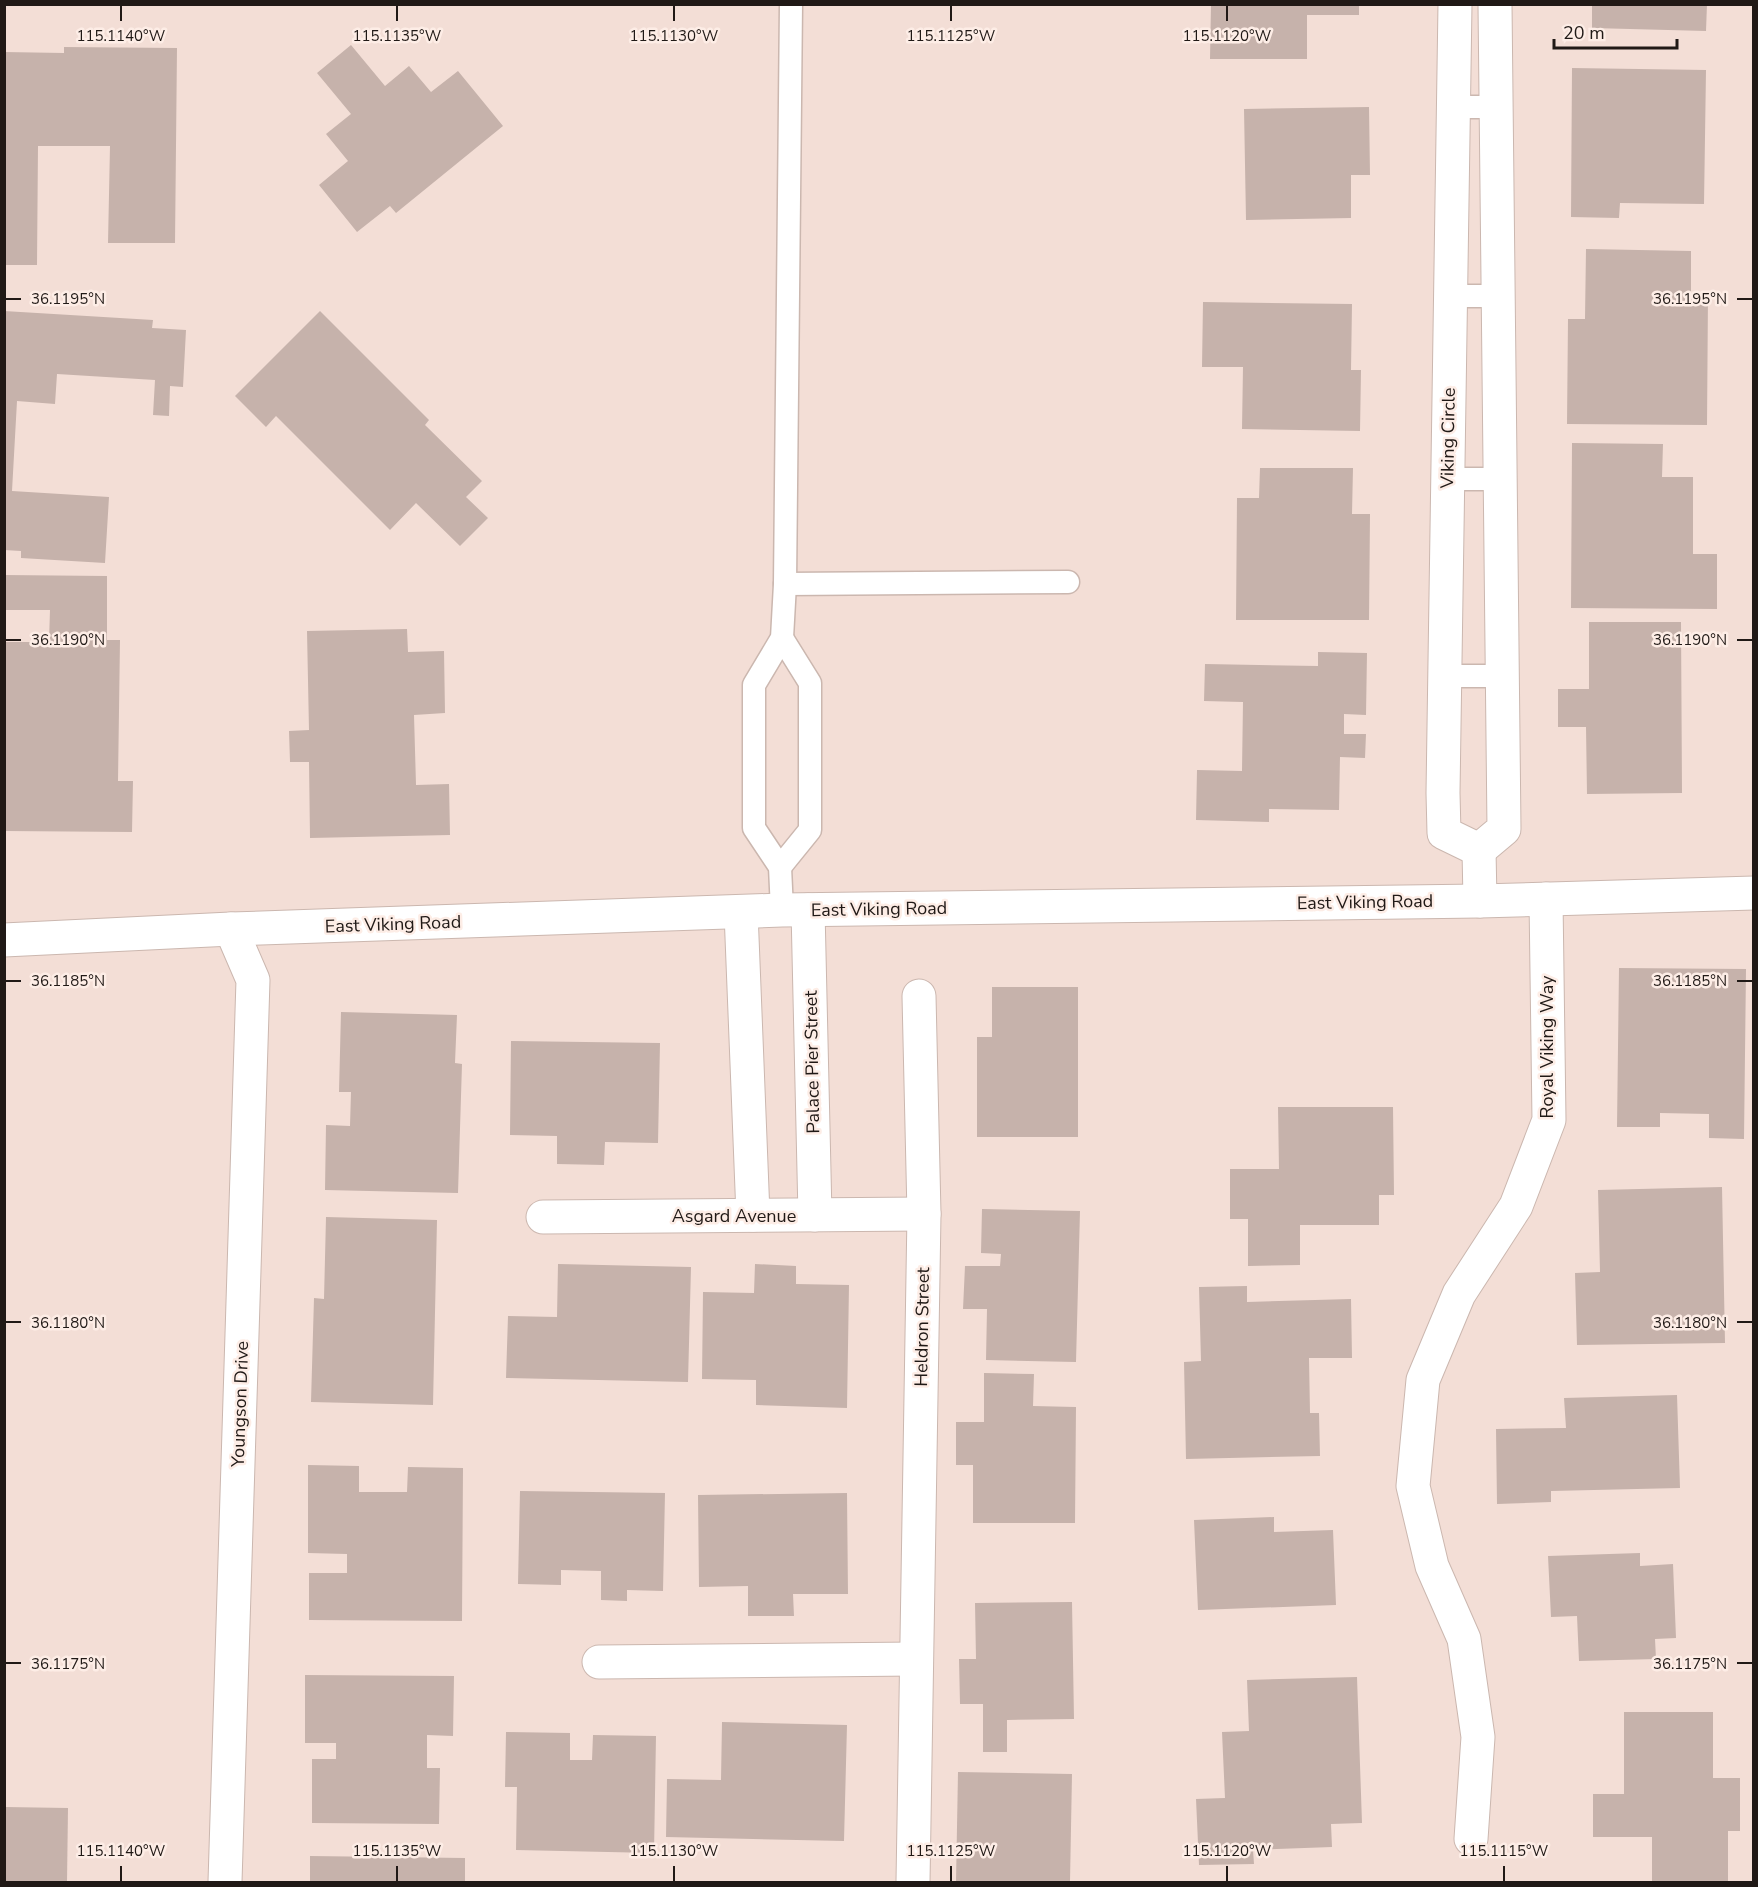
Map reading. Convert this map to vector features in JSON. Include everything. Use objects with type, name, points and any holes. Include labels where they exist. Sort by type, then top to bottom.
[{"type":"street","name":"Viking Circle","points":[[1455,4],[1444,833],[1479,850]]},
{"type":"street","points":[[1480,901],[1479,850],[1504,829],[1495,4]]},
{"type":"street","name":"East Viking Road","points":[[4,940],[231,929],[795,910],[1480,901],[1754,893]]},
{"type":"street","name":"Royal Viking Way","points":[[1471,1839],[1478,1737],[1464,1640],[1432,1566],[1413,1486],[1423,1380],[1459,1294],[1516,1206],[1549,1120],[1546,899]]},
{"type":"street","name":"Palace Pier Street","points":[[795,910],[815,1215]]},
{"type":"street","points":[[741,912],[753,1215]]},
{"type":"street","name":"Youngson Drive","points":[[225,1882],[253,980],[231,929]]},
{"type":"street","name":"Heldron Street","points":[[913,1882],[924,1214],[919,996]]},
{"type":"street","name":"Asgard Avenue","points":[[543,1217],[924,1214]]},
{"type":"street","points":[[599,1662],[916,1659]]},
{"type":"lane","points":[[791,4],[785,584],[782,638],[754,685],[754,828],[780,867],[795,910]]},
{"type":"lane","points":[[1453,107],[1496,107]]},
{"type":"lane","points":[[1450,296],[1498,296]]},
{"type":"lane","points":[[1448,478],[1500,479]]},
{"type":"lane","points":[[785,584],[1068,582]]},
{"type":"lane","points":[[780,867],[810,830],[810,683],[782,638]]},
{"type":"lane","points":[[1445,676],[1502,676]]},
{"type":"building","points":[[1211,4],[1359,4],[1359,15],[1307,15],[1307,59],[1210,59]]},
{"type":"building","points":[[1592,4],[1707,4],[1706,31],[1592,28]]},
{"type":"building","points":[[351,45],[385,86],[409,66],[431,92],[458,71],[503,126],[396,213],[390,206],[357,232],[319,185],[348,161],[326,134],[351,114],[317,73]]},
{"type":"building","points":[[64,47],[177,48],[175,243],[108,243],[110,146],[38,146],[37,265],[4,265],[4,52],[64,53]]},
{"type":"building","points":[[1572,68],[1706,70],[1704,204],[1620,203],[1619,218],[1571,217]]},
{"type":"building","points":[[1369,107],[1370,175],[1351,175],[1351,218],[1246,220],[1244,109]]},
{"type":"building","points":[[1586,249],[1691,251],[1691,294],[1708,294],[1707,425],[1567,424],[1568,319],[1585,319]]},
{"type":"building","points":[[1203,302],[1352,304],[1351,370],[1361,370],[1360,431],[1242,429],[1243,367],[1202,367]]},
{"type":"building","points":[[4,311],[153,320],[152,328],[186,330],[183,387],[170,386],[169,416],[153,415],[155,380],[57,374],[55,404],[17,401],[12,491],[109,497],[105,563],[21,558],[21,551],[4,550]]},
{"type":"building","points":[[320,311],[429,420],[425,425],[482,481],[466,497],[488,518],[460,546],[416,503],[390,530],[276,416],[266,427],[235,396]]},
{"type":"building","points":[[1572,443],[1663,444],[1662,477],[1693,477],[1693,554],[1717,554],[1717,609],[1571,608]]},
{"type":"building","points":[[1260,468],[1353,468],[1352,514],[1370,514],[1369,620],[1236,620],[1237,498],[1259,498]]},
{"type":"building","points":[[4,575],[107,576],[107,640],[120,640],[118,781],[133,781],[132,832],[4,831],[4,642],[49,642],[50,610],[4,610]]},
{"type":"building","points":[[1589,622],[1681,622],[1682,793],[1587,794],[1586,727],[1558,727],[1558,689],[1589,689]]},
{"type":"building","points":[[407,629],[408,652],[444,651],[445,713],[414,715],[416,785],[449,784],[450,835],[310,838],[309,762],[290,762],[289,731],[309,730],[307,631]]},
{"type":"building","points":[[1318,652],[1367,653],[1366,715],[1344,714],[1344,734],[1366,734],[1365,758],[1340,757],[1339,810],[1269,809],[1269,822],[1196,820],[1197,770],[1242,771],[1243,702],[1204,701],[1205,664],[1318,666]]},
{"type":"building","points":[[1619,968],[1746,969],[1744,1139],[1709,1138],[1709,1114],[1660,1113],[1660,1127],[1617,1127]]},
{"type":"building","points":[[992,987],[1078,987],[1078,1137],[977,1137],[977,1037],[992,1037]]},
{"type":"building","points":[[341,1012],[457,1015],[455,1063],[462,1064],[458,1193],[325,1190],[326,1125],[350,1126],[351,1092],[339,1092]]},
{"type":"building","points":[[511,1041],[660,1043],[658,1143],[605,1142],[604,1165],[557,1164],[557,1136],[510,1135]]},
{"type":"building","points":[[1278,1107],[1393,1107],[1394,1195],[1379,1195],[1379,1225],[1300,1225],[1300,1265],[1248,1266],[1248,1219],[1230,1219],[1230,1169],[1279,1169]]},
{"type":"building","points":[[1722,1187],[1725,1343],[1577,1345],[1575,1273],[1600,1272],[1598,1190]]},
{"type":"building","points":[[982,1209],[1080,1211],[1076,1362],[986,1360],[987,1309],[963,1309],[965,1266],[1000,1266],[1001,1254],[981,1253]]},
{"type":"building","points":[[326,1217],[437,1220],[433,1405],[311,1402],[314,1298],[324,1299]]},
{"type":"building","points":[[558,1264],[691,1267],[688,1382],[506,1378],[508,1316],[557,1317]]},
{"type":"building","points":[[755,1264],[796,1266],[796,1284],[849,1285],[847,1408],[756,1405],[756,1380],[702,1379],[703,1292],[754,1293]]},
{"type":"building","points":[[1247,1286],[1247,1302],[1351,1299],[1352,1358],[1309,1358],[1310,1413],[1319,1413],[1320,1456],[1186,1459],[1184,1362],[1201,1361],[1199,1287]]},
{"type":"building","points":[[984,1373],[1034,1374],[1033,1406],[1076,1407],[1075,1523],[973,1523],[973,1465],[956,1465],[956,1422],[984,1422]]},
{"type":"building","points":[[1677,1395],[1680,1488],[1551,1491],[1551,1502],[1497,1504],[1496,1429],[1566,1428],[1564,1398]]},
{"type":"building","points":[[308,1465],[359,1466],[359,1492],[407,1492],[408,1467],[463,1468],[462,1621],[309,1620],[309,1573],[347,1573],[347,1554],[308,1553]]},
{"type":"building","points":[[520,1491],[665,1493],[663,1591],[627,1590],[627,1601],[601,1600],[601,1571],[561,1570],[561,1585],[518,1584]]},
{"type":"building","points":[[847,1493],[848,1594],[793,1594],[794,1616],[748,1616],[748,1586],[699,1587],[698,1495]]},
{"type":"building","points":[[1274,1517],[1274,1532],[1333,1530],[1336,1605],[1198,1610],[1194,1520]]},
{"type":"building","points":[[1640,1553],[1640,1566],[1673,1564],[1676,1638],[1655,1639],[1656,1659],[1579,1661],[1577,1616],[1551,1617],[1548,1556]]},
{"type":"building","points":[[1072,1602],[1074,1719],[1007,1720],[1007,1752],[983,1752],[983,1704],[960,1704],[959,1659],[976,1659],[975,1603]]},
{"type":"building","points":[[305,1675],[454,1676],[453,1736],[427,1735],[427,1768],[440,1768],[439,1824],[312,1823],[312,1759],[336,1759],[336,1743],[305,1743]]},
{"type":"building","points":[[1357,1677],[1362,1823],[1331,1824],[1332,1847],[1253,1850],[1254,1864],[1199,1865],[1196,1799],[1225,1798],[1222,1732],[1249,1731],[1247,1680]]},
{"type":"building","points":[[1624,1712],[1713,1712],[1713,1778],[1740,1778],[1740,1831],[1728,1831],[1728,1882],[1652,1881],[1652,1837],[1593,1837],[1593,1794],[1624,1794]]},
{"type":"building","points":[[722,1722],[847,1725],[844,1841],[666,1837],[667,1779],[721,1780]]},
{"type":"building","points":[[506,1732],[570,1733],[570,1760],[592,1760],[593,1735],[656,1736],[654,1853],[516,1850],[517,1787],[505,1787]]},
{"type":"building","points":[[958,1772],[1072,1774],[1070,1882],[956,1882]]},
{"type":"building","points":[[5,1807],[68,1808],[67,1882],[5,1882]]},
{"type":"building","points":[[310,1856],[465,1858],[465,1882],[310,1882]]}]
